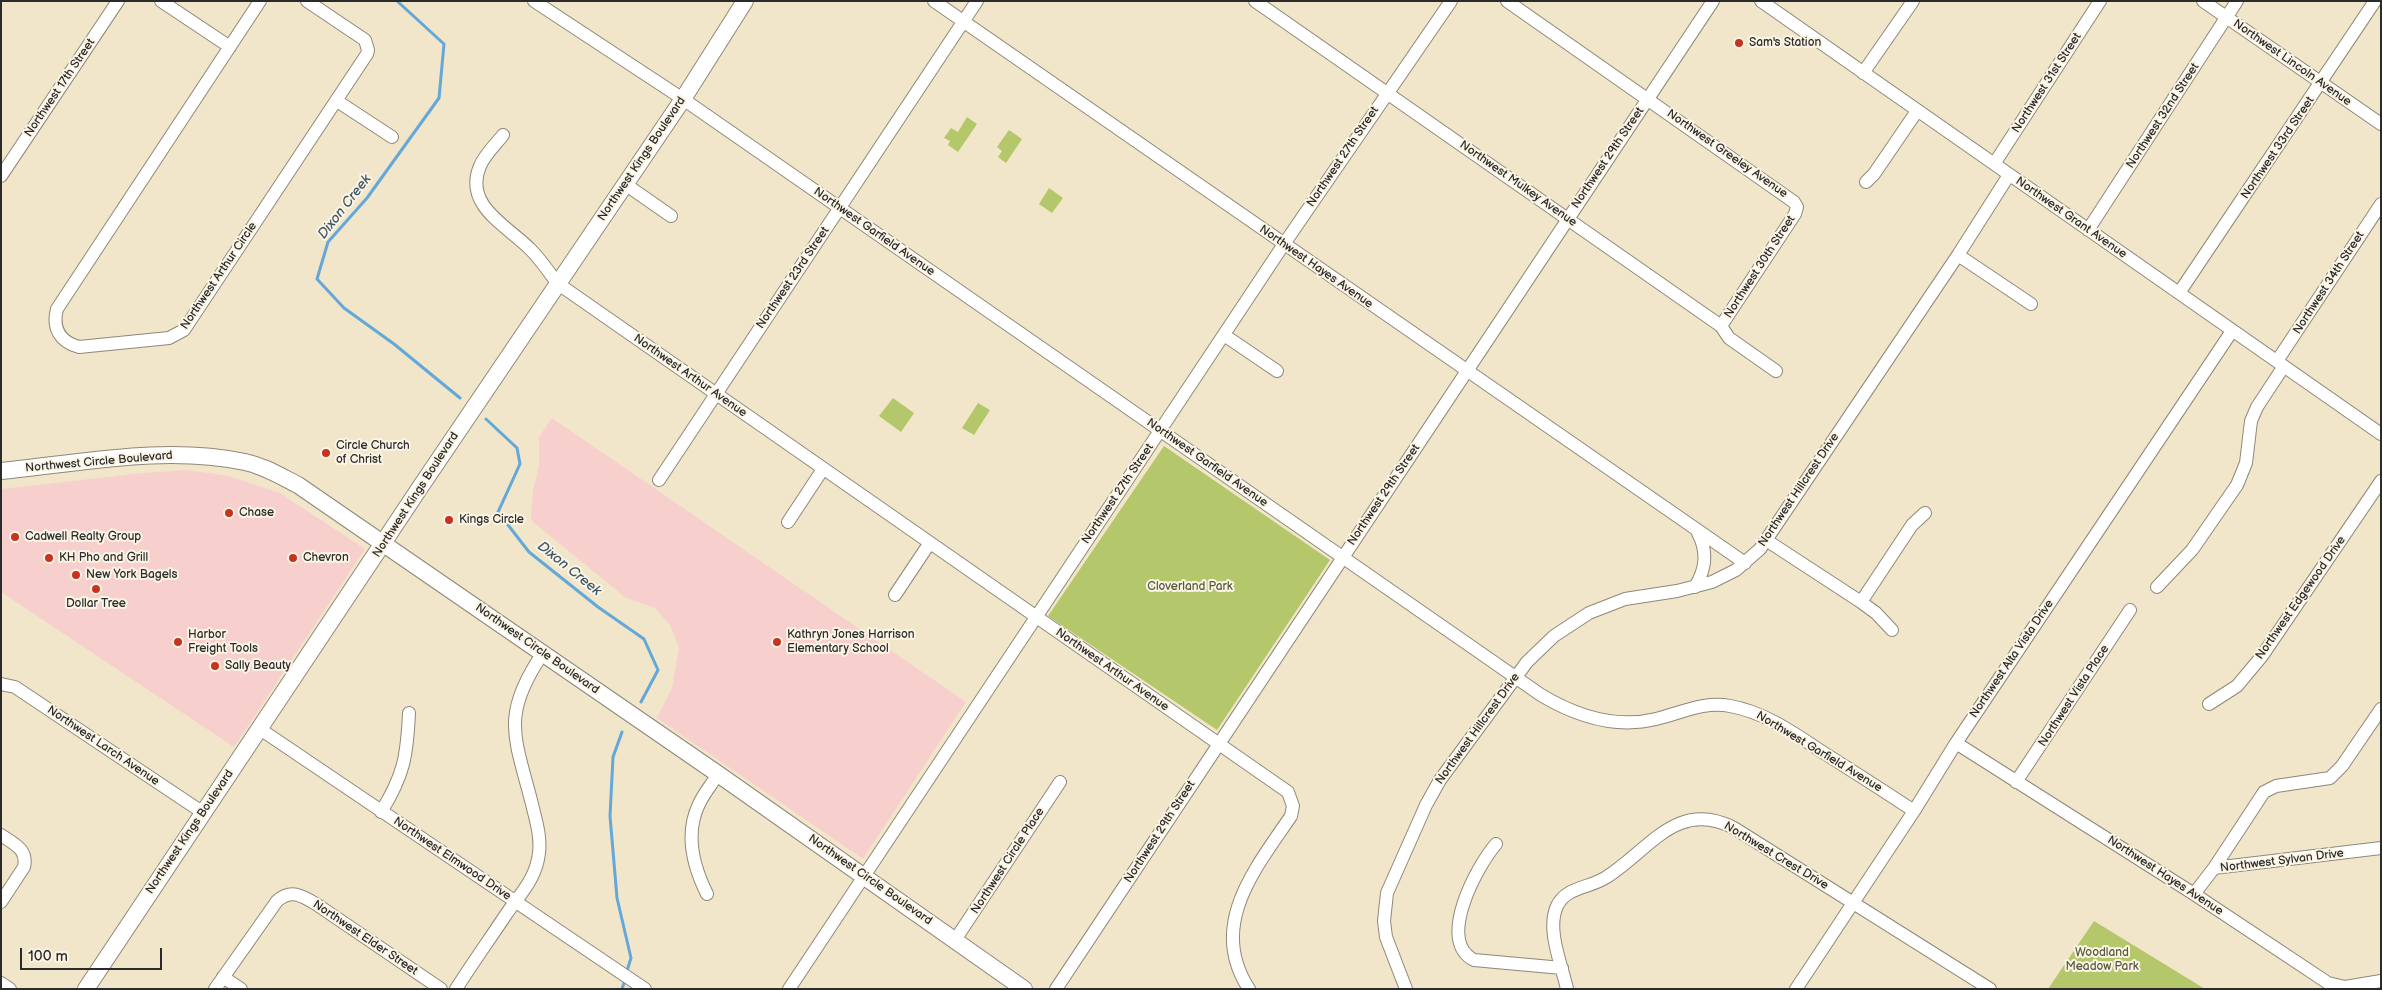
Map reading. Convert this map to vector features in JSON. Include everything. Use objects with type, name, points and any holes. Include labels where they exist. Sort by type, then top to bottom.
[{"type":"main road","name":"Northwest Kings Boulevard","points":[[86,989],[202,812],[260,730],[682,99],[745,1]]},
{"type":"main road","name":"Northwest Circle Boulevard","points":[[1,471],[167,454],[196,454],[263,467],[298,485],[384,543],[865,876],[1024,989]]},
{"type":"street","name":"Northwest 17th Street","points":[[1,176],[118,1]]},
{"type":"street","points":[[161,1],[230,47]]},
{"type":"street","name":"Northwest Arthur Circle","points":[[260,1],[57,309],[55,325],[58,333],[68,342],[80,347],[169,338],[180,334],[367,54],[367,44],[362,38],[307,1]]},
{"type":"street","name":"Northwest Garfield Avenue","points":[[534,1],[682,99],[1342,557],[1566,710],[1589,718],[1610,721],[1649,720],[1712,705],[1748,710],[1782,727],[1914,810]]},
{"type":"street","name":"Northwest Hayes Avenue","points":[[934,1],[1745,563]]},
{"type":"street","name":"Northwest 23rd Street","points":[[659,480],[977,1]]},
{"type":"street","name":"Northwest Mulkey Avenue","points":[[1256,1],[1721,326],[1729,338],[1776,371]]},
{"type":"street","name":"Northwest 27th Street","points":[[789,989],[1284,244],[1451,1]]},
{"type":"street","name":"Northwest Greeley Avenue","points":[[1507,1],[1794,202],[1797,207]]},
{"type":"street","name":"Northwest 29th Street","points":[[1056,989],[1712,1]]},
{"type":"street","name":"Northwest Grant Avenue","points":[[1761,1],[2381,434]]},
{"type":"street","points":[[1863,73],[1913,1]]},
{"type":"street","name":"Northwest 31st Street","points":[[1994,164],[2100,1]]},
{"type":"street","name":"Northwest Lincoln Avenue","points":[[2203,1],[2381,124]]},
{"type":"street","name":"Northwest 32nd Street","points":[[2088,230],[2237,1]]},
{"type":"street","name":"Northwest 33rd Street","points":[[2179,293],[2375,1]]},
{"type":"street","points":[[337,101],[392,137]]},
{"type":"street","points":[[1866,182],[1884,161],[1917,111]]},
{"type":"street","name":"Northwest Arthur Avenue","points":[[503,135],[479,167],[476,189],[479,200],[487,212],[532,250],[558,283],[929,544],[1284,788],[1292,799],[1290,816],[1248,880],[1236,911],[1233,938],[1234,950],[1249,989]]},
{"type":"street","name":"Northwest Hillcrest Drive","points":[[1406,989],[1386,937],[1384,921],[1386,893],[1426,805],[1440,780],[1516,677],[1542,645],[1589,613],[1625,599],[1695,587],[1725,576],[1745,563],[1766,540],[1958,255],[2010,174]]},
{"type":"street","points":[[625,184],[671,216]]},
{"type":"street","name":"Northwest 34th Street","points":[[2157,587],[2192,550],[2237,485],[2246,463],[2251,421],[2280,364],[2381,204]]},
{"type":"street","name":"Northwest 30th Street","points":[[1721,326],[1795,214],[1797,207]]},
{"type":"street","points":[[1958,255],[2031,304]]},
{"type":"street","name":"Northwest Alta Vista Drive","points":[[1796,989],[1956,743],[2232,331]]},
{"type":"street","points":[[1224,335],[1277,371]]},
{"type":"street","points":[[788,522],[823,469]]},
{"type":"street","name":"Northwest Edgewood Drive","points":[[2209,704],[2237,686],[2262,656],[2381,481]]},
{"type":"street","points":[[1862,602],[1912,525],[1925,513]]},
{"type":"street","points":[[1695,587],[1705,563],[1705,552],[1698,532]]},
{"type":"street","points":[[1766,540],[1862,602],[1876,613],[1892,630]]},
{"type":"street","points":[[895,595],[929,544]]},
{"type":"street","name":"Northwest Vista Place","points":[[2016,782],[2130,610]]},
{"type":"street","points":[[456,989],[534,876],[540,840],[514,738],[514,718],[522,686],[543,653]]},
{"type":"street","name":"Northwest Larch Avenue","points":[[1,684],[15,687],[202,812]]},
{"type":"street","points":[[2214,868],[2264,792],[2276,786],[2330,778],[2342,766],[2381,708]]},
{"type":"street","points":[[381,812],[403,772],[406,760],[410,713]]},
{"type":"street","name":"Northwest Elmwood Drive","points":[[260,730],[645,989]]},
{"type":"street","name":"Northwest Hayes Avenue","points":[[1956,743],[2194,894],[2328,983],[2345,987],[2381,981]]},
{"type":"street","points":[[708,894],[694,859],[692,828],[699,803],[718,774]]},
{"type":"street","name":"Northwest Circle Place","points":[[955,940],[1060,782]]},
{"type":"street","name":"Northwest Crest Drive","points":[[1567,989],[1554,927],[1554,917],[1560,902],[1572,891],[1604,879],[1616,871],[1667,829],[1688,821],[1704,820],[1726,824],[1990,989]]},
{"type":"street","points":[[1,835],[22,849],[26,860],[24,867],[1,902]]},
{"type":"street","points":[[1496,844],[1476,872],[1468,890],[1460,922],[1460,948],[1467,956],[1474,960],[1562,968]]},
{"type":"street","name":"Northwest Sylvan Drive","points":[[2194,894],[2214,868],[2381,848]]},
{"type":"street","name":"Northwest Elder Street","points":[[215,989],[276,901],[283,896],[297,894],[316,904],[441,989]]},
{"type":"street","points":[[224,977],[241,989]]},
{"type":"street","points":[[1,983],[10,989]]},
{"type":"shaded area","name":"Kathryn Jones Harrison Elementary School","points":[[552,418],[966,702],[863,859],[657,718],[672,688],[679,648],[670,625],[655,608],[626,598],[533,522],[531,517],[533,491],[539,466],[539,437]]},
{"type":"shaded area","points":[[188,470],[229,476],[280,493],[365,549],[234,747],[1,592],[1,489]]},
{"type":"green space","points":[[967,117],[977,124],[958,152],[948,145],[950,141],[944,138],[951,128],[958,132]]},
{"type":"green space","points":[[1009,130],[1022,139],[1006,163],[998,157],[1002,151],[997,147]]},
{"type":"green space","points":[[1049,188],[1063,198],[1052,213],[1039,204]]},
{"type":"green space","points":[[893,398],[914,413],[901,432],[879,416]]},
{"type":"green space","points":[[978,403],[990,410],[974,435],[962,428]]},
{"type":"green space","name":"Cloverland Park","points":[[1164,446],[1330,560],[1217,730],[1048,616]]},
{"type":"green space","name":"Woodland Meadow Park","points":[[2094,921],[2205,989],[2048,989]]},
{"type":"waterway","name":"Dixon Creek","points":[[397,1],[444,44],[439,98],[367,198],[328,242],[317,279],[344,308],[394,344],[460,398]]},
{"type":"waterway","name":"Dixon Creek","points":[[486,419],[517,448],[520,464],[498,512],[529,552],[598,607],[644,639],[658,670],[641,702]]},
{"type":"waterway","name":"Dixon Creek","points":[[622,732],[613,757],[610,816],[617,898],[631,958],[626,974]]},
{"type":"waterway","name":"Dixon Creek","points":[[622,989],[625,980]]},
{"type":"place","name":"Sam's Station","points":[[1739,43]]},
{"type":"place","name":"Circle Church of Christ","points":[[326,453]]},
{"type":"place","name":"Chase","points":[[229,513]]},
{"type":"place","name":"Kings Circle","points":[[449,520]]},
{"type":"place","name":"Cadwell Realty Group","points":[[15,537]]},
{"type":"place","name":"KH Pho and Grill","points":[[49,558]]},
{"type":"place","name":"Chevron","points":[[293,558]]},
{"type":"place","name":"New York Bagels","points":[[76,575]]},
{"type":"place","name":"Dollar Tree","points":[[96,589]]},
{"type":"place","name":"Harbor Freight Tools","points":[[178,642]]},
{"type":"place","name":"Kathryn Jones Harrison Elementary School","points":[[777,642]]},
{"type":"place","name":"Sally Beauty","points":[[215,666]]}]
